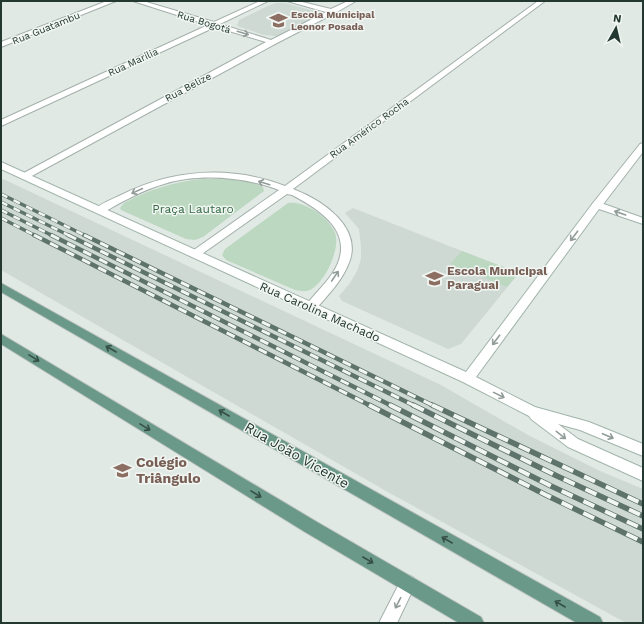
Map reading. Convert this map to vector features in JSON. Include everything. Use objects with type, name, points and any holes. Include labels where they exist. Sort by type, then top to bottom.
[{"type":"main road","name":"Rua João Vicente","points":[[1,287],[594,623]]},
{"type":"main road","points":[[1,338],[244,487],[475,623]]},
{"type":"street","name":"Rua Guatambu","points":[[1,45],[113,1]]},
{"type":"street","name":"Rua Bogotá","points":[[136,1],[272,42]]},
{"type":"street","name":"Rua Marília","points":[[1,123],[264,1]]},
{"type":"street","points":[[290,1],[333,12]]},
{"type":"street","name":"Rua Belize","points":[[25,176],[272,42],[353,1]]},
{"type":"street","name":"Rua Américo Rocha","points":[[195,254],[238,225],[542,1]]},
{"type":"street","points":[[468,379],[597,205],[643,146]]},
{"type":"street","name":"Rua Carolina Machado","points":[[1,165],[468,379],[531,411],[584,426],[643,450]]},
{"type":"street","points":[[100,210],[139,190],[159,182],[182,177],[205,175],[251,179],[285,190],[314,203],[332,216],[345,235],[347,249],[343,263],[335,277],[311,307]]},
{"type":"street","points":[[597,205],[643,221]]},
{"type":"street","points":[[531,411],[573,443],[643,474]]},
{"type":"street","points":[[388,623],[408,583]]},
{"type":"shaded area","name":"Escola Municipal Leonor Posada","points":[[276,3],[285,3],[326,14],[284,37],[264,35],[237,26],[239,20]]},
{"type":"shaded area","points":[[1,178],[441,385],[528,435],[600,471],[643,489],[643,623],[626,623],[386,491],[1,270]]},
{"type":"shaded area","name":"Escola Municipal Paraguai","points":[[353,208],[519,273],[461,344],[448,349],[342,301],[339,296],[350,283],[357,271],[361,259],[359,229],[345,213]]},
{"type":"green space","name":"Praça Lautaro","points":[[202,179],[249,182],[263,187],[264,191],[203,237],[195,240],[186,239],[121,210],[120,208],[124,203],[153,190],[172,184]]},
{"type":"green space","points":[[288,203],[300,204],[315,211],[329,223],[335,233],[336,247],[334,256],[321,280],[316,286],[308,291],[295,290],[226,260],[222,255],[225,249]]},
{"type":"green space","points":[[462,251],[519,273],[507,287],[450,264]]},
{"type":"railway","points":[[1,194],[86,236]]},
{"type":"railway","points":[[1,202],[70,236]]},
{"type":"railway","points":[[1,210],[51,235]]},
{"type":"railway","points":[[1,218],[36,236]]},
{"type":"railway","points":[[34,235],[371,406]]},
{"type":"railway","points":[[51,235],[392,406]]},
{"type":"railway","points":[[68,235],[415,406]]},
{"type":"railway","points":[[84,235],[434,406]]},
{"type":"railway","points":[[369,405],[546,495],[643,542]]},
{"type":"railway","points":[[390,405],[551,486],[643,529]]},
{"type":"railway","points":[[413,405],[557,476],[643,516]]},
{"type":"railway","points":[[432,405],[643,504]]},
{"type":"place","name":"Escola Municipal Leonor Posada","points":[[278,20]]},
{"type":"place","name":"Escola Municipal Paraguai","points":[[434,278]]},
{"type":"place","name":"Colégio Triângulo","points":[[123,470]]}]
